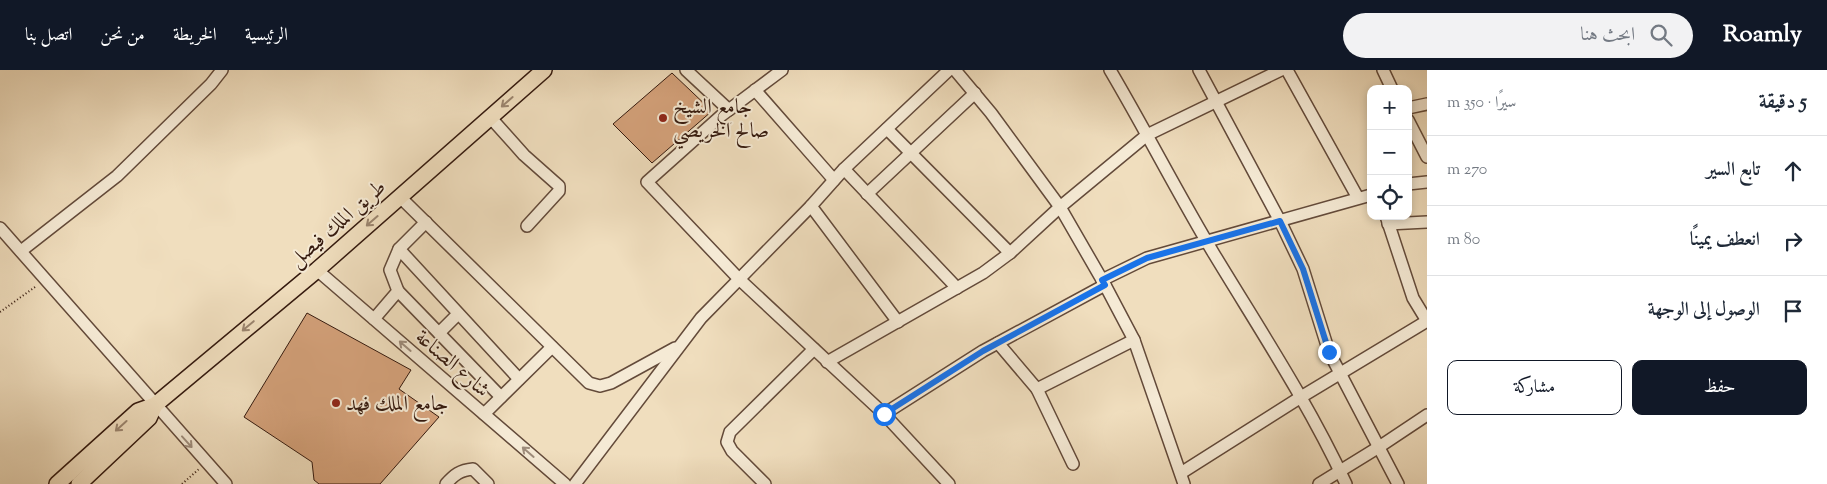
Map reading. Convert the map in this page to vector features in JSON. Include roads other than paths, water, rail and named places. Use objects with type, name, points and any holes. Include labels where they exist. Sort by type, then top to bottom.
[{"type":"main road","name":"طريق الملك فيصل","points":[[57,484],[138,411],[155,405],[317,270],[544,70]]},
{"type":"main road","name":"طريق الملك فيصل","points":[[79,484],[149,418],[155,405]]},
{"type":"street","points":[[21,251],[117,176],[211,84],[222,70]]},
{"type":"street","points":[[686,70],[729,110]]},
{"type":"street","points":[[575,484],[701,318],[811,206],[844,169],[949,70]]},
{"type":"street","points":[[955,70],[991,113],[1060,206],[1104,283],[1134,340],[1182,479],[1301,397],[1427,321],[1413,298],[1387,220],[1427,222]]},
{"type":"street","points":[[1110,70],[1207,242],[1301,397],[1346,484]]},
{"type":"street","points":[[1199,70],[1280,221],[1303,269],[1329,352],[1398,484]]},
{"type":"street","points":[[827,362],[983,273],[1010,253],[1060,206],[1147,135],[1281,70]]},
{"type":"street","points":[[1287,70],[1358,198]]},
{"type":"street","points":[[1383,70],[1390,85]]},
{"type":"street","points":[[774,72],[647,182],[738,279],[884,414],[949,484]]},
{"type":"street","points":[[755,90],[834,180]]},
{"type":"street","points":[[867,194],[975,94]]},
{"type":"street","points":[[1412,107],[1427,104]]},
{"type":"street","points":[[490,117],[524,155],[559,186],[559,191],[526,226]]},
{"type":"street","points":[[1412,128],[1427,157]]},
{"type":"street","points":[[887,129],[1010,253]]},
{"type":"street","points":[[844,169],[957,288]]},
{"type":"street","points":[[1412,184],[1427,182]]},
{"type":"street","points":[[884,414],[998,343],[1147,258],[1367,196]]},
{"type":"street","points":[[400,197],[589,383],[600,386],[611,384],[678,346]]},
{"type":"street","points":[[811,206],[898,322]]},
{"type":"street","points":[[426,222],[399,249],[390,270],[398,292],[501,397]]},
{"type":"street","points":[[0,228],[226,484]]},
{"type":"street","points":[[399,249],[519,379]]},
{"type":"street","name":"شارع الصناعة","points":[[317,270],[565,484]]},
{"type":"street","points":[[374,319],[398,292]]},
{"type":"street","points":[[1413,298],[1427,300]]},
{"type":"street","points":[[439,333],[458,314]]},
{"type":"street","points":[[1037,389],[1134,340]]},
{"type":"street","points":[[998,343],[1037,389],[1073,464]]},
{"type":"street","points":[[484,414],[552,347]]},
{"type":"street","points":[[765,484],[732,451],[728,442],[730,432],[814,349]]},
{"type":"street","points":[[1319,484],[1427,415]]},
{"type":"street","points":[[446,484],[454,475],[464,470],[473,469],[488,484]]},
{"type":"place","name":"جامع الشيخ صالح الخريصي","points":[[663,118]]},
{"type":"place","name":"جامع الملك فهد","points":[[336,403]]}]
